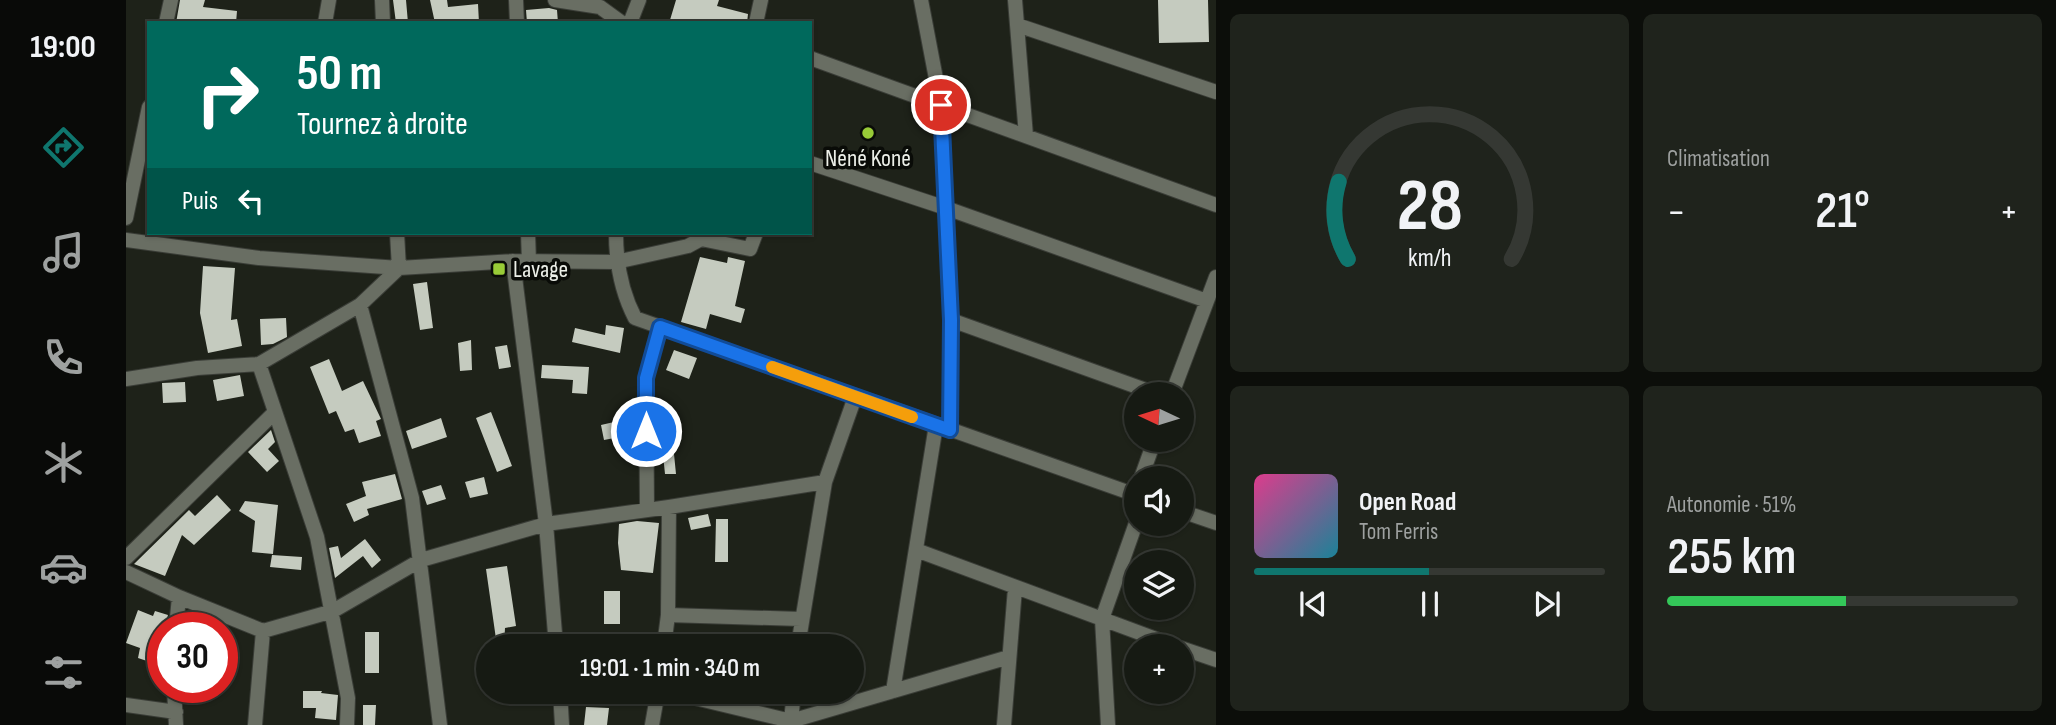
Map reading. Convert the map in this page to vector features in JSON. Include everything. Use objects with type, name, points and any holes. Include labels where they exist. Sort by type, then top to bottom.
[{"type":"street","points":[[166,21],[171,0]]},
{"type":"street","points":[[325,21],[329,0]]},
{"type":"street","points":[[382,0],[383,21]]},
{"type":"street","points":[[516,0],[517,21]]},
{"type":"street","points":[[555,0],[600,4],[620,21]]},
{"type":"street","points":[[631,21],[639,0]]},
{"type":"street","points":[[756,21],[761,0]]},
{"type":"street","points":[[893,691],[916,550],[943,428],[951,320],[941,105],[922,0]]},
{"type":"street","points":[[1015,0],[1026,136]]},
{"type":"street","points":[[1017,25],[1216,92]]},
{"type":"street","points":[[812,59],[1216,205]]},
{"type":"street","points":[[126,218],[147,117]]},
{"type":"street","points":[[812,164],[946,208],[1207,301]]},
{"type":"street","points":[[126,379],[197,368],[259,364],[360,305],[399,268],[397,235]]},
{"type":"street","points":[[528,235],[529,261]]},
{"type":"street","points":[[616,235],[616,262],[625,299],[635,318],[1124,490]]},
{"type":"street","points":[[126,240],[259,258],[399,268],[513,261],[616,262],[688,246],[702,236],[750,249],[755,235]]},
{"type":"street","points":[[513,261],[546,524],[555,634]]},
{"type":"street","points":[[1177,382],[1216,277]]},
{"type":"street","points":[[360,305],[412,498],[440,725]]},
{"type":"street","points":[[951,320],[1124,382]]},
{"type":"street","points":[[647,510],[646,378],[660,327]]},
{"type":"street","points":[[259,364],[317,537],[348,698],[346,725]]},
{"type":"street","points":[[799,634],[825,482],[855,397]]},
{"type":"street","points":[[126,558],[275,412]]},
{"type":"street","points":[[126,572],[263,631],[333,611],[421,561],[546,524],[825,482]]},
{"type":"street","points":[[666,634],[670,507]]},
{"type":"street","points":[[1194,515],[1216,523]]},
{"type":"street","points":[[1108,725],[1102,620],[1131,536]]},
{"type":"street","points":[[916,550],[1141,634]]},
{"type":"street","points":[[1004,725],[1015,588]]},
{"type":"street","points":[[178,612],[179,597]]},
{"type":"street","points":[[668,615],[801,620]]},
{"type":"street","points":[[255,725],[263,631]]},
{"type":"street","points":[[1194,652],[1216,660]]},
{"type":"street","points":[[720,704],[791,721],[1009,657]]},
{"type":"street","points":[[561,704],[562,725]]},
{"type":"street","points":[[652,725],[656,704]]},
{"type":"street","points":[[791,721],[793,704]]},
{"type":"street","points":[[126,705],[176,719]]},
{"type":"building","points":[[180,0],[205,0],[203,7],[237,11],[236,21],[176,21]]},
{"type":"building","points":[[393,0],[406,0],[408,21],[396,21]]},
{"type":"building","points":[[430,0],[447,0],[448,7],[478,4],[479,21],[435,21]]},
{"type":"building","points":[[676,0],[719,0],[717,6],[748,14],[747,21],[670,20]]},
{"type":"building","points":[[1158,0],[1208,0],[1209,42],[1159,43]]},
{"type":"building","points":[[526,10],[557,10],[558,21],[527,21]]},
{"type":"building","points":[[700,257],[727,263],[728,257],[745,261],[735,306],[745,309],[741,323],[710,314],[706,329],[681,322]]},
{"type":"building","points":[[203,266],[235,268],[231,320],[237,319],[242,346],[208,353],[200,313]]},
{"type":"building","points":[[427,282],[433,328],[420,330],[413,284]]},
{"type":"building","points":[[286,318],[287,337],[273,344],[261,345],[260,319]]},
{"type":"building","points":[[606,325],[624,328],[620,353],[572,342],[575,328],[605,335]]},
{"type":"building","points":[[471,340],[472,370],[460,371],[458,343]]},
{"type":"building","points":[[507,345],[511,367],[499,369],[495,347]]},
{"type":"building","points":[[674,350],[697,358],[689,379],[666,370]]},
{"type":"building","points":[[329,359],[342,391],[363,381],[381,419],[376,421],[381,436],[359,443],[354,429],[345,432],[336,411],[329,414],[310,367]]},
{"type":"building","points":[[542,365],[589,367],[587,394],[572,393],[573,380],[541,378]]},
{"type":"building","points":[[240,375],[244,396],[217,401],[213,380]]},
{"type":"building","points":[[185,382],[186,402],[163,403],[162,383]]},
{"type":"building","points":[[491,412],[512,466],[497,472],[476,418]]},
{"type":"building","points":[[441,418],[447,437],[412,449],[406,431]]},
{"type":"building","points":[[627,419],[630,435],[604,440],[601,425]]},
{"type":"building","points":[[271,430],[275,442],[268,449],[279,461],[267,472],[248,452]]},
{"type":"building","points":[[673,444],[676,474],[665,474],[662,445]]},
{"type":"building","points":[[395,474],[402,499],[367,509],[369,515],[354,522],[346,504],[366,496],[362,482]]},
{"type":"building","points":[[484,477],[488,494],[470,498],[465,482]]},
{"type":"building","points":[[441,485],[446,499],[427,505],[422,491]]},
{"type":"building","points":[[217,495],[231,510],[194,545],[182,535],[165,576],[134,564],[189,510],[195,516]]},
{"type":"building","points":[[245,501],[278,505],[273,554],[252,552],[255,521],[239,511]]},
{"type":"building","points":[[708,514],[711,526],[691,530],[688,518]]},
{"type":"building","points":[[716,519],[728,519],[728,562],[715,562]]},
{"type":"building","points":[[637,521],[659,523],[653,573],[621,570],[619,524]]},
{"type":"building","points":[[365,539],[381,560],[372,568],[363,556],[335,578],[329,548],[338,546],[341,558]]},
{"type":"building","points":[[272,555],[302,557],[301,570],[270,567]]},
{"type":"building","points":[[507,566],[516,626],[505,628],[505,634],[495,634],[486,569]]},
{"type":"building","points":[[604,591],[620,591],[620,624],[604,624]]},
{"type":"building","points":[[138,610],[147,614],[147,661],[138,658],[140,648],[126,643]]},
{"type":"building","points":[[365,632],[379,632],[379,673],[365,673]]},
{"type":"building","points":[[303,691],[322,691],[321,693],[338,695],[336,720],[315,718],[316,708],[303,708]]},
{"type":"building","points":[[363,705],[376,705],[375,725],[363,725]]},
{"type":"building","points":[[586,707],[609,708],[607,725],[584,725]]},
{"type":"slow traffic","points":[[772,367],[912,417]]},
{"type":"place","name":"Néné Koné","points":[[868,133]]},
{"type":"place","name":"Lavage","points":[[499,269]]},
{"type":"route","points":[[646,431],[646,378],[660,327],[950,430],[951,320],[941,105]]}]
